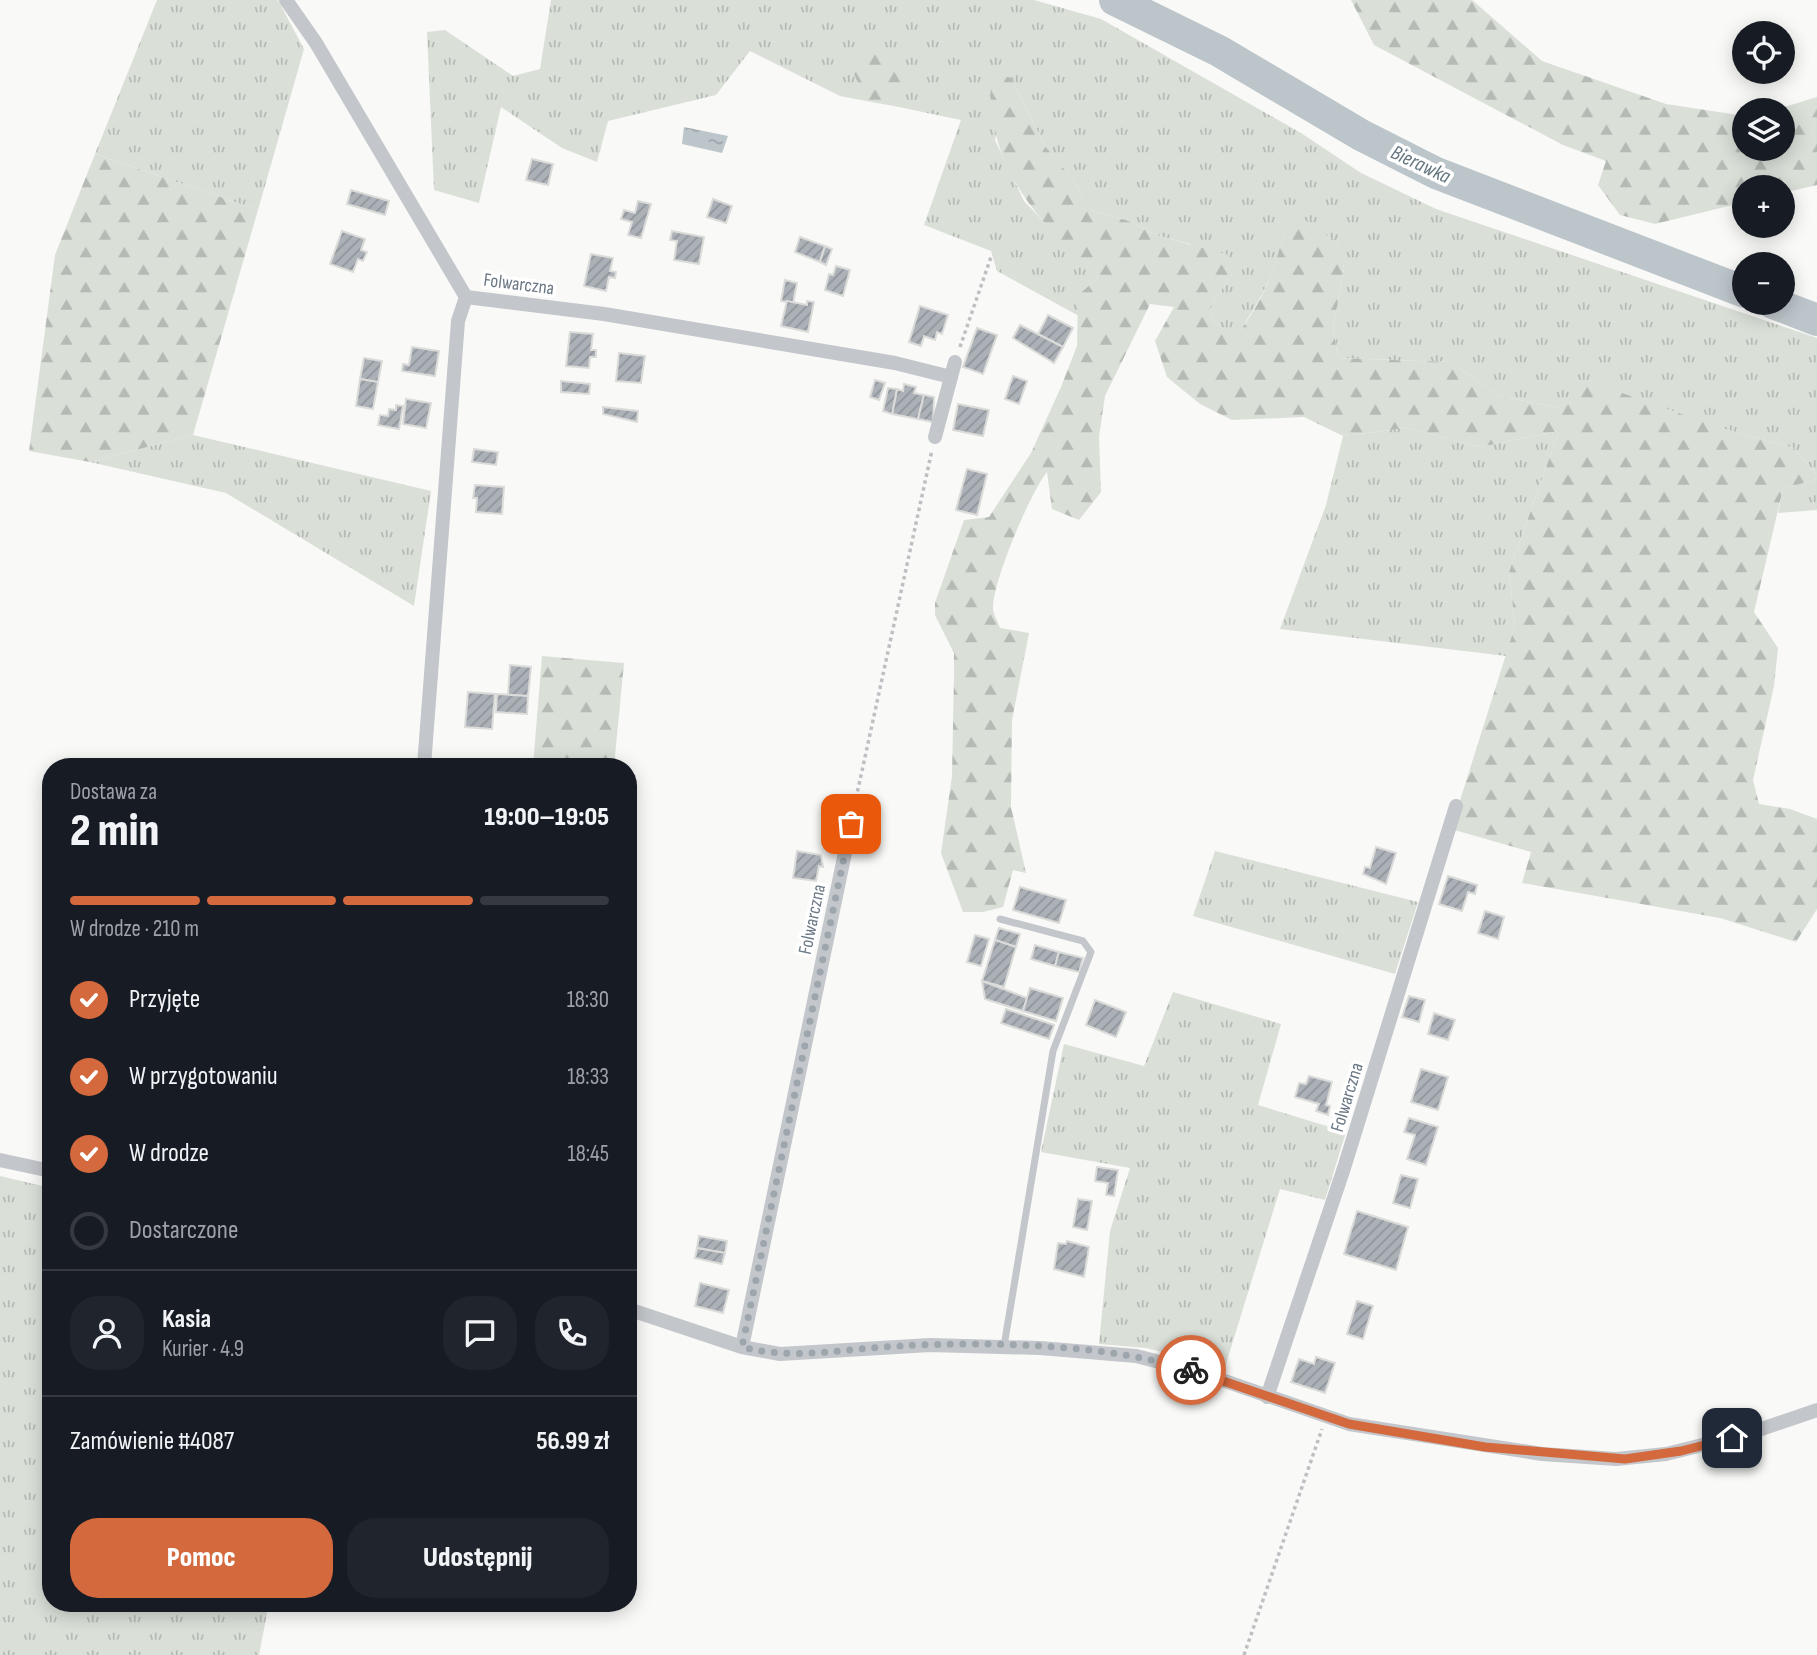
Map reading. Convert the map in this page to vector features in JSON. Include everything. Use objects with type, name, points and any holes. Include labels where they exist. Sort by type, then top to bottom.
[{"type":"street","points":[[286,0],[322,53],[466,297]]},
{"type":"street","name":"Folwarczna","points":[[425,758],[458,321],[466,297],[604,314],[895,363],[951,377]]},
{"type":"street","points":[[935,436],[955,362]]},
{"type":"street","name":"Folwarczna","points":[[1268,1397],[1344,1168],[1457,806]]},
{"type":"street","name":"Folwarczna","points":[[742,1347],[851,824]]},
{"type":"street","points":[[0,1160],[42,1169]]},
{"type":"street","points":[[637,1312],[742,1347],[800,1354],[912,1345],[1004,1346],[1090,1351],[1150,1359],[1326,1418],[1376,1430],[1485,1447],[1616,1459],[1681,1451],[1747,1434],[1817,1410]]},
{"type":"lane","points":[[1000,919],[1083,941],[1091,952],[1053,1051],[1004,1346]]},
{"type":"path","points":[[955,362],[992,257]]},
{"type":"path","points":[[851,824],[935,436]]},
{"type":"path","points":[[1244,1655],[1326,1418]]},
{"type":"green space","points":[[157,0],[278,0],[304,49],[258,210],[95,154]]},
{"type":"green space","points":[[551,0],[1034,0],[1101,19],[1301,133],[1361,173],[1436,209],[1732,309],[1732,315],[1749,315],[1817,338],[1817,475],[1794,448],[1724,429],[1560,408],[1500,396],[1451,362],[1338,358],[1333,328],[1344,268],[1337,242],[1284,231],[1266,287],[1235,338],[1214,321],[1210,307],[1232,274],[1190,244],[1159,236],[1126,220],[1092,211],[1073,180],[1045,146],[1011,78],[995,140],[1024,201],[1098,278],[1078,295],[1079,316],[997,271],[991,251],[924,225],[961,120],[894,106],[907,84],[849,60],[866,101],[840,96],[750,51],[716,95],[608,121],[597,162],[562,148],[501,107],[479,203],[434,190],[427,32],[445,30],[513,76],[540,69]]},
{"type":"green space","points":[[1351,0],[1472,0],[1542,61],[1666,104],[1732,114],[1732,161],[1795,161],[1795,104],[1817,97],[1817,185],[1795,190],[1795,175],[1732,175],[1732,205],[1655,224],[1620,215],[1598,185],[1606,161],[1563,145],[1374,45]]},
{"type":"green space","points":[[869,42],[917,73],[894,106],[866,101],[848,60]]},
{"type":"green space","points":[[991,72],[1011,78],[1045,146],[1073,180],[1092,211],[1126,220],[1159,236],[1229,255],[1232,274],[1210,307],[1214,321],[1235,337],[1266,287],[1284,231],[1305,220],[1337,242],[1341,255],[1344,268],[1333,328],[1338,358],[1451,362],[1500,396],[1560,408],[1588,381],[1724,429],[1794,448],[1817,475],[1817,479],[1783,489],[1754,612],[1778,648],[1774,686],[1753,780],[1759,804],[1790,809],[1817,819],[1817,909],[1796,942],[1720,918],[1522,883],[1531,852],[1451,829],[1515,626],[1509,572],[1559,431],[1480,447],[1407,428],[1343,436],[1304,417],[1232,420],[1200,404],[1167,377],[1155,341],[1174,307],[1150,304],[1105,396],[1099,437],[1101,492],[1079,520],[1052,509],[1047,472],[1022,517],[999,578],[993,608],[1000,628],[1029,633],[1012,720],[1011,807],[1026,873],[1013,870],[1003,907],[983,912],[963,912],[941,853],[952,776],[954,653],[935,615],[935,603],[964,520],[989,517],[1031,453],[1077,346],[1078,295],[1098,278],[1035,211],[1006,163],[996,136],[991,106]]},
{"type":"green space","points":[[95,154],[258,210],[193,435],[90,462],[29,451],[55,255]]},
{"type":"green space","points":[[1407,428],[1480,447],[1559,431],[1509,572],[1515,626],[1506,656],[1280,629],[1326,505],[1343,436]]},
{"type":"green space","points":[[193,435],[431,491],[414,606],[226,493],[90,462]]},
{"type":"green space","points":[[1817,479],[1817,510],[1778,513],[1783,489]]},
{"type":"green space","points":[[542,656],[624,663],[615,758],[534,758]]},
{"type":"green space","points":[[1215,851],[1418,902],[1395,974],[1193,916]]},
{"type":"green space","points":[[1173,992],[1281,1024],[1258,1105],[1346,1132],[1325,1200],[1280,1189],[1225,1367],[1146,1348],[1099,1344],[1110,1231],[1130,1168],[1041,1152],[1064,1044],[1144,1066]]},
{"type":"green space","points":[[0,1176],[42,1186],[42,1612],[267,1612],[259,1655],[0,1655]]},
{"type":"water","points":[[684,127],[728,136],[722,153],[682,144]]},
{"type":"building","points":[[532,159],[553,164],[548,185],[526,180]]},
{"type":"building","points":[[351,190],[389,201],[385,215],[347,204]]},
{"type":"building","points":[[713,199],[732,206],[726,223],[707,217]]},
{"type":"building","points":[[638,201],[651,204],[641,238],[628,235],[632,222],[621,219],[624,210],[635,213]]},
{"type":"building","points":[[342,231],[365,239],[361,250],[367,252],[363,261],[358,259],[353,272],[330,264]]},
{"type":"building","points":[[672,231],[704,237],[699,264],[674,260],[677,241],[670,240]]},
{"type":"building","points":[[800,237],[825,246],[820,262],[795,252]]},
{"type":"building","points":[[825,246],[832,249],[826,265],[820,262]]},
{"type":"building","points":[[591,254],[613,258],[610,271],[616,272],[615,278],[609,277],[606,291],[584,286]]},
{"type":"building","points":[[836,266],[850,270],[843,296],[825,290],[829,274],[833,275]]},
{"type":"building","points":[[785,280],[797,283],[793,303],[781,301]]},
{"type":"building","points":[[787,301],[807,305],[807,301],[814,302],[808,332],[781,326]]},
{"type":"building","points":[[920,306],[948,315],[942,334],[937,332],[935,340],[924,336],[921,346],[909,342]]},
{"type":"building","points":[[1048,315],[1073,328],[1063,347],[1038,334]]},
{"type":"building","points":[[1020,325],[1063,347],[1054,363],[1013,338]]},
{"type":"building","points":[[977,328],[997,335],[983,374],[963,367]]},
{"type":"building","points":[[570,332],[593,334],[591,350],[596,350],[596,357],[590,357],[589,368],[566,366]]},
{"type":"building","points":[[412,347],[439,351],[435,376],[402,371],[403,364],[409,365]]},
{"type":"building","points":[[619,353],[645,356],[641,383],[616,381]]},
{"type":"building","points":[[364,358],[382,361],[378,382],[360,379]]},
{"type":"building","points":[[1013,376],[1027,381],[1019,404],[1005,399]]},
{"type":"building","points":[[360,379],[378,382],[373,409],[356,406]]},
{"type":"building","points":[[875,380],[885,383],[879,400],[870,397]]},
{"type":"building","points":[[561,381],[590,384],[589,394],[561,392]]},
{"type":"building","points":[[904,384],[916,387],[914,393],[924,395],[918,419],[892,414],[897,389],[903,391]]},
{"type":"building","points":[[888,388],[897,389],[892,414],[883,411]]},
{"type":"building","points":[[924,395],[934,397],[933,422],[918,419]]},
{"type":"building","points":[[406,399],[431,403],[426,428],[403,424]]},
{"type":"building","points":[[958,404],[989,410],[983,436],[953,430]]},
{"type":"building","points":[[396,405],[403,406],[399,429],[378,425],[380,415],[388,416],[389,409],[396,410]]},
{"type":"building","points":[[603,407],[638,411],[637,422],[603,414]]},
{"type":"building","points":[[474,449],[498,452],[496,465],[472,462]]},
{"type":"building","points":[[967,469],[987,474],[977,515],[956,510]]},
{"type":"building","points":[[475,485],[504,487],[502,514],[476,512],[477,498],[473,498]]},
{"type":"building","points":[[510,665],[531,667],[528,696],[508,695]]},
{"type":"building","points":[[468,692],[495,694],[492,729],[465,727]]},
{"type":"building","points":[[497,694],[528,696],[527,714],[496,712]]},
{"type":"building","points":[[1376,847],[1396,853],[1386,884],[1363,874],[1365,867],[1370,868]]},
{"type":"building","points":[[797,851],[821,855],[823,867],[819,866],[816,881],[793,878]]},
{"type":"building","points":[[1448,876],[1477,885],[1475,894],[1468,892],[1462,911],[1439,904]]},
{"type":"building","points":[[1020,887],[1066,900],[1059,923],[1013,910]]},
{"type":"building","points":[[1485,911],[1504,917],[1498,939],[1478,933]]},
{"type":"building","points":[[999,928],[1020,934],[1016,947],[995,940]]},
{"type":"building","points":[[975,935],[989,939],[981,966],[967,962]]},
{"type":"building","points":[[995,940],[1016,947],[1004,987],[982,981]]},
{"type":"building","points":[[1035,945],[1059,952],[1055,966],[1031,959]]},
{"type":"building","points":[[1059,952],[1083,958],[1079,972],[1055,966]]},
{"type":"building","points":[[982,981],[1027,998],[1023,1011],[985,999]]},
{"type":"building","points":[[1030,988],[1063,998],[1056,1021],[1023,1011]]},
{"type":"building","points":[[1409,996],[1425,1000],[1419,1022],[1402,1017]]},
{"type":"building","points":[[1095,1000],[1126,1012],[1116,1037],[1086,1025]]},
{"type":"building","points":[[1006,1009],[1054,1025],[1049,1039],[1001,1023]]},
{"type":"building","points":[[1434,1013],[1455,1020],[1448,1040],[1428,1034]]},
{"type":"building","points":[[1421,1069],[1448,1077],[1438,1110],[1411,1102]]},
{"type":"building","points":[[1309,1076],[1332,1082],[1326,1105],[1330,1106],[1328,1115],[1316,1111],[1319,1104],[1295,1097],[1299,1083],[1306,1084]]},
{"type":"building","points":[[1409,1118],[1438,1127],[1426,1165],[1407,1159],[1415,1135],[1404,1132]]},
{"type":"building","points":[[1097,1167],[1118,1170],[1114,1196],[1106,1195],[1108,1183],[1095,1181]]},
{"type":"building","points":[[1401,1175],[1418,1179],[1410,1208],[1393,1203]]},
{"type":"building","points":[[1078,1199],[1092,1201],[1087,1230],[1073,1227]]},
{"type":"building","points":[[1357,1211],[1408,1227],[1396,1270],[1344,1254]]},
{"type":"building","points":[[699,1236],[727,1241],[725,1253],[697,1248]]},
{"type":"building","points":[[1067,1241],[1089,1247],[1084,1277],[1054,1269],[1058,1243],[1066,1244]]},
{"type":"building","points":[[697,1248],[725,1253],[722,1264],[695,1258]]},
{"type":"building","points":[[700,1283],[729,1290],[723,1313],[695,1306]]},
{"type":"building","points":[[1357,1301],[1373,1306],[1363,1339],[1347,1334]]},
{"type":"building","points":[[1316,1357],[1335,1363],[1325,1393],[1291,1382],[1299,1359],[1314,1364]]},
{"type":"waterway","name":"Bierawka","points":[[1115,0],[1219,51],[1361,135],[1436,173],[1732,287]]},
{"type":"waterway","name":"Bierawka","points":[[1795,312],[1817,320]]},
{"type":"way so far","points":[[851,824],[742,1347],[790,1354],[912,1345],[1023,1347],[1136,1356],[1191,1370]]},
{"type":"route","points":[[1191,1370],[1349,1424],[1518,1452],[1625,1459],[1681,1451],[1732,1438]]}]
